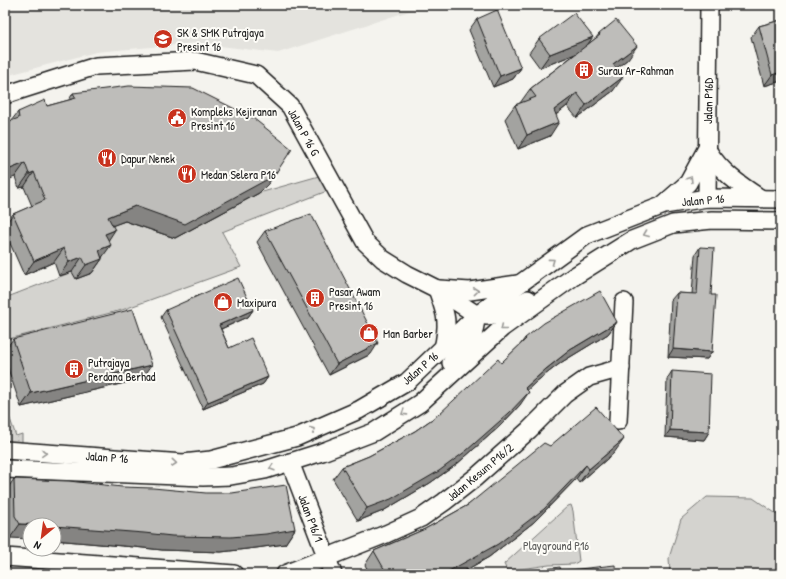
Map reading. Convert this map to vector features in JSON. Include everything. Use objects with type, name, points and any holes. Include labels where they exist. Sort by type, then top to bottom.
[{"type":"street","name":"Jalan P16D","points":[[708,198],[709,5]]},
{"type":"street","name":"Jalan P 16 G","points":[[5,95],[96,66],[194,61],[256,75],[290,106],[365,242],[383,259],[407,274],[437,289],[477,315]]},
{"type":"street","points":[[664,204],[688,183],[708,148],[720,168],[738,184],[761,199]]},
{"type":"street","points":[[673,224],[708,198],[720,210],[748,221]]},
{"type":"street","name":"Jalan P 16","points":[[5,450],[183,463],[211,460],[297,437],[360,410],[408,382],[477,315],[587,236],[664,204],[708,198],[781,199]]},
{"type":"street","name":"Jalan P 16","points":[[5,469],[203,478],[231,476],[265,470],[322,452],[374,432],[420,403],[502,328],[573,277],[632,240],[673,224],[712,220],[781,221]]},
{"type":"street","points":[[420,403],[473,336],[477,315],[487,316],[499,314],[573,277]]},
{"type":"street","points":[[443,348],[447,332],[447,318],[437,289],[470,291],[520,284]]},
{"type":"street","points":[[618,421],[624,302]]},
{"type":"street","name":"Jalan Kesum P16/2","points":[[286,574],[386,534],[421,518],[476,477],[529,430],[566,394],[589,377],[621,368]]},
{"type":"street","name":"Jalan P16/1","points":[[290,462],[333,574]]},
{"type":"street","points":[[5,557],[234,574]]},
{"type":"shaded area","name":"SK & SMK Putrajaya Presint 16","points":[[5,5],[428,5],[278,53],[196,43],[96,52],[5,76]]},
{"type":"green space","points":[[319,176],[327,191],[222,232],[241,267],[122,310],[5,340],[5,298],[72,272],[99,231],[125,221],[175,238],[259,193]]},
{"type":"green space","points":[[5,405],[16,436],[22,434],[22,442],[17,445],[5,445]]},
{"type":"green space","points":[[707,497],[753,498],[781,517],[781,574],[670,574],[669,558],[681,519]]},
{"type":"green space","name":"Playground P16","points":[[571,505],[579,561],[574,564],[549,565],[507,571],[504,564],[568,506]]},
{"type":"building","points":[[497,10],[521,68],[500,76],[477,19]]},
{"type":"building","points":[[574,13],[593,37],[550,54],[539,39]]},
{"type":"building","name":"Surau Ar-Rahman","points":[[616,20],[637,46],[613,64],[623,77],[586,105],[577,93],[554,110],[559,122],[527,135],[515,105],[536,97],[530,89],[600,35],[599,34]]},
{"type":"building","points":[[781,20],[781,72],[772,75],[759,26]]},
{"type":"building","points":[[129,86],[193,88],[253,118],[292,149],[278,170],[268,179],[185,224],[135,206],[108,217],[115,230],[105,234],[111,245],[99,250],[102,259],[86,265],[82,257],[69,262],[64,248],[34,261],[13,214],[45,200],[34,172],[29,174],[25,163],[5,171],[5,123],[19,118],[18,112],[45,100],[47,106],[76,98],[73,93]]},
{"type":"building","name":"Pasar Awam Presint 16","points":[[311,214],[378,343],[337,364],[265,231]]},
{"type":"building","points":[[700,247],[714,248],[711,295],[716,295],[712,352],[673,349],[677,293],[697,294]]},
{"type":"building","points":[[238,278],[253,310],[219,325],[229,348],[251,338],[268,377],[208,402],[166,310]]},
{"type":"building","points":[[600,291],[617,322],[570,350],[546,369],[525,388],[529,392],[509,413],[466,451],[439,471],[391,499],[367,508],[342,467],[369,456],[415,431],[438,415],[498,359],[501,363],[526,339],[525,338],[544,323]]},
{"type":"building","name":"Putrajaya Perdana Berhad","points":[[133,309],[152,365],[31,393],[13,339]]},
{"type":"building","points":[[672,371],[711,374],[709,432],[670,430]]},
{"type":"building","points":[[596,407],[624,439],[589,469],[586,465],[544,509],[498,544],[443,574],[387,574],[374,551],[425,529],[468,505],[544,443],[550,446]]},
{"type":"building","points":[[14,479],[69,481],[122,487],[153,488],[206,493],[232,493],[286,485],[295,529],[266,534],[231,537],[172,536],[62,527],[62,517],[22,517],[22,524],[20,524],[15,516]]},
{"type":"building","points":[[615,565],[616,574],[511,574],[560,567],[561,571]]},
{"type":"place","name":"SK & SMK Putrajaya Presint 16","points":[[163,39]]},
{"type":"place","name":"Surau Ar-Rahman","points":[[584,70]]},
{"type":"place","name":"Kompleks Kejiranan Presint 16","points":[[177,118]]},
{"type":"place","name":"Dapur Nenek","points":[[107,158]]},
{"type":"place","name":"Medan Selera P16","points":[[187,174]]},
{"type":"place","name":"Pasar Awam Presint 16","points":[[315,298]]},
{"type":"place","name":"Maxipura","points":[[223,302]]},
{"type":"place","name":"Man Barber","points":[[369,333]]},
{"type":"place","name":"Putrajaya Perdana Berhad","points":[[74,369]]}]
